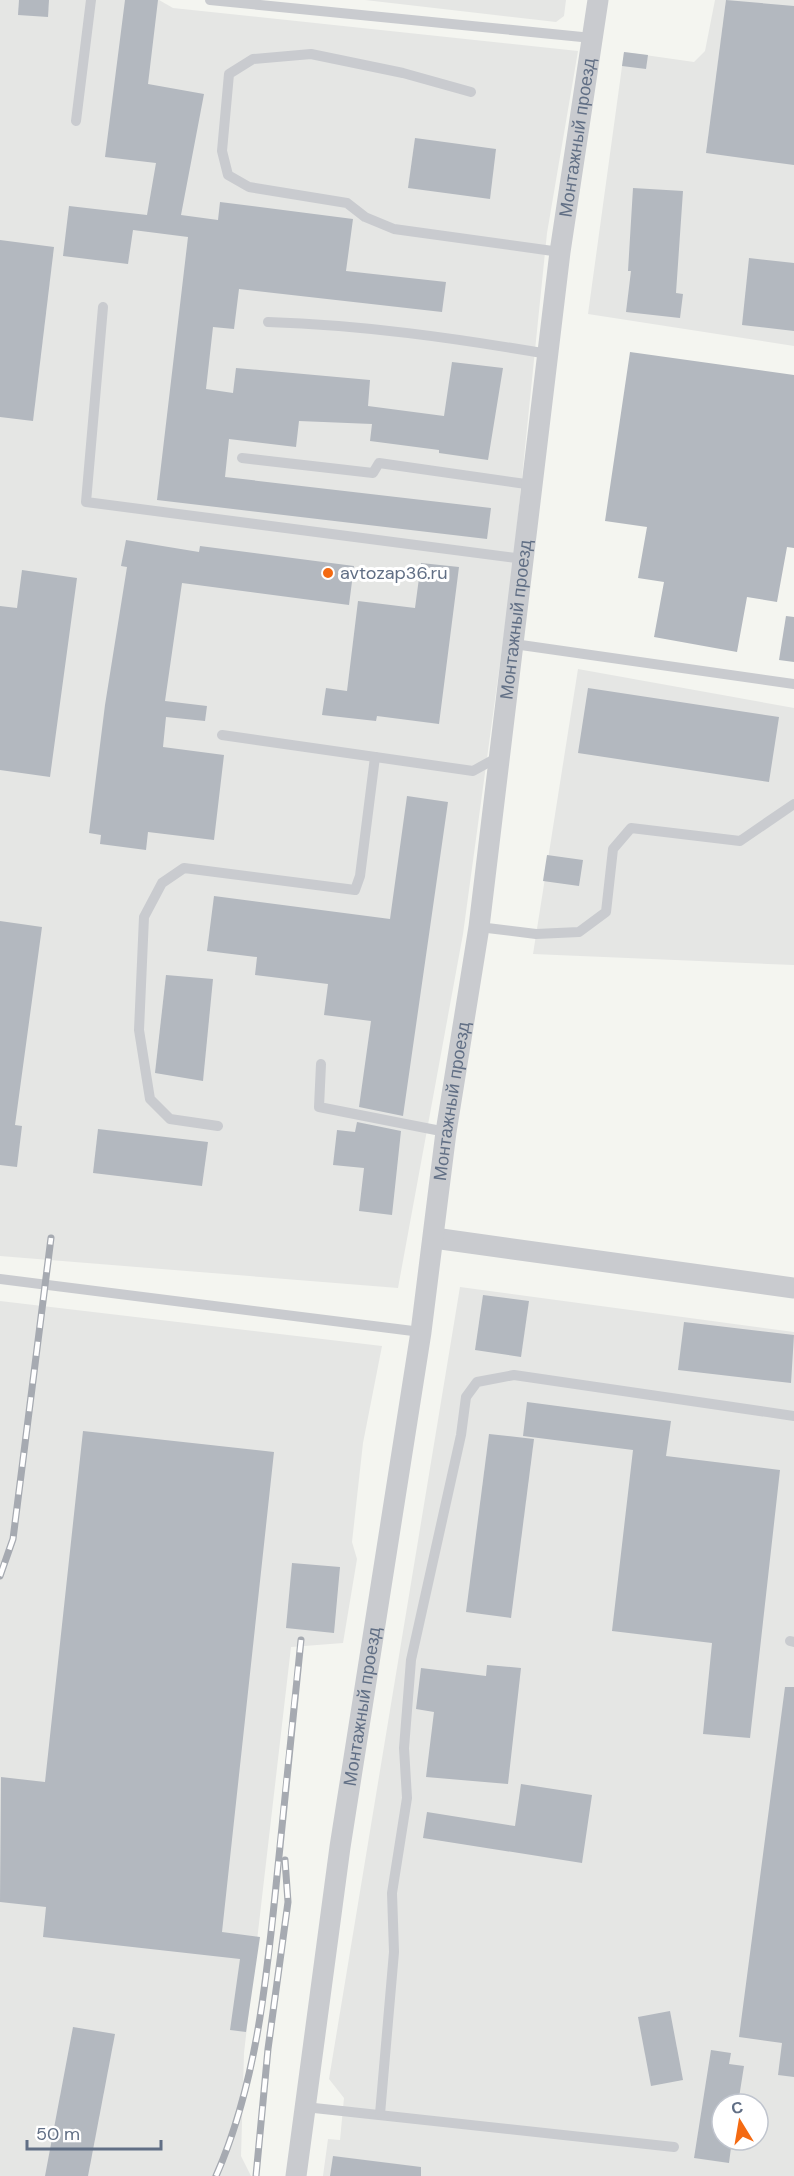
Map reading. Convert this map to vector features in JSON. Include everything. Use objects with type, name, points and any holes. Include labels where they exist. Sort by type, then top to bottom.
[{"type":"street","name":"Монтажный проезд","points":[[296,2176],[340,1846],[421,1332],[446,1132],[479,927],[560,252],[598,0]]},
{"type":"street","points":[[434,1238],[794,1288]]},
{"type":"lane","points":[[76,121],[91,0]]},
{"type":"lane","points":[[210,0],[592,38]]},
{"type":"lane","points":[[471,92],[403,73],[311,54],[253,59],[229,74],[222,151],[228,175],[249,187],[347,202],[366,217],[394,229],[560,252]]},
{"type":"lane","points":[[103,307],[86,502],[524,559]]},
{"type":"lane","points":[[268,322],[336,324],[422,333],[548,354]]},
{"type":"lane","points":[[242,458],[373,473],[380,463],[533,485]]},
{"type":"lane","points":[[514,644],[794,684]]},
{"type":"lane","points":[[222,735],[473,771],[501,755]]},
{"type":"lane","points":[[218,1126],[170,1119],[150,1099],[139,1030],[144,917],[162,883],[184,868],[355,890],[360,876],[375,757]]},
{"type":"lane","points":[[479,927],[536,934],[579,932],[606,912],[613,849],[631,828],[740,841],[794,804]]},
{"type":"lane","points":[[321,1064],[319,1107],[446,1132]]},
{"type":"lane","points":[[0,1278],[421,1332]]},
{"type":"lane","points":[[380,2114],[394,1952],[392,1893],[408,1798],[404,1748],[411,1660],[461,1435],[466,1397],[477,1382],[514,1375],[794,1416]]},
{"type":"lane","points":[[305,2107],[674,2147]]},
{"type":"shaded area","points":[[0,0],[159,0],[173,8],[578,51],[547,233],[512,575],[463,934],[398,1288],[0,1256]]},
{"type":"shaded area","points":[[365,0],[566,0],[564,16],[556,22]]},
{"type":"shaded area","points":[[715,0],[794,0],[794,346],[588,314],[624,52],[694,62],[705,51]]},
{"type":"shaded area","points":[[578,669],[794,708],[794,965],[533,954]]},
{"type":"shaded area","points":[[460,1287],[794,1332],[794,2176],[323,2176],[328,2139],[340,2140],[344,2098],[329,2079]]},
{"type":"shaded area","points":[[0,1301],[382,1346],[363,1443],[352,1542],[357,1559],[343,1643],[291,1647],[244,2053],[241,2156],[251,2176],[0,2176]]},
{"type":"building","points":[[19,0],[49,0],[48,17],[18,15]]},
{"type":"building","points":[[125,0],[158,0],[148,84],[204,94],[181,215],[218,220],[220,202],[353,219],[346,271],[446,282],[442,312],[239,289],[234,329],[213,327],[206,389],[233,393],[236,368],[370,380],[368,406],[444,416],[452,362],[503,368],[488,460],[439,453],[439,450],[370,441],[372,424],[299,421],[296,447],[229,439],[225,477],[491,508],[487,539],[157,500],[188,237],[133,230],[128,264],[63,256],[69,206],[147,215],[156,163],[105,157]]},
{"type":"building","points":[[726,0],[794,6],[794,165],[706,153]]},
{"type":"building","points":[[624,52],[648,55],[646,69],[622,66]]},
{"type":"building","points":[[415,138],[496,149],[490,199],[408,188]]},
{"type":"building","points":[[633,188],[683,191],[676,293],[683,294],[680,318],[626,312],[631,271],[628,271]]},
{"type":"building","points":[[0,240],[54,247],[33,421],[0,417]]},
{"type":"building","points":[[749,258],[794,263],[794,331],[742,325]]},
{"type":"building","points":[[630,352],[794,375],[794,548],[787,547],[777,602],[747,597],[737,652],[654,637],[664,582],[638,578],[647,527],[605,521]]},
{"type":"building","points":[[126,540],[199,552],[200,546],[354,566],[349,605],[182,583],[165,701],[207,706],[205,721],[166,717],[163,747],[224,755],[214,840],[148,832],[146,850],[100,844],[101,835],[89,833],[105,705],[127,567],[121,566]]},
{"type":"building","points":[[421,563],[459,567],[439,724],[377,716],[376,721],[322,715],[326,688],[347,691],[358,601],[415,608]]},
{"type":"building","points":[[22,570],[77,578],[50,777],[0,770],[0,606],[17,608]]},
{"type":"building","points":[[786,616],[794,617],[794,662],[779,660]]},
{"type":"building","points":[[588,688],[779,717],[769,782],[578,753]]},
{"type":"building","points":[[407,796],[448,802],[403,1116],[359,1107],[371,1021],[324,1015],[328,984],[255,975],[257,957],[207,951],[214,896],[390,919]]},
{"type":"building","points":[[547,855],[583,860],[579,886],[543,881]]},
{"type":"building","points":[[0,921],[42,927],[15,1125],[22,1126],[17,1167],[0,1165]]},
{"type":"building","points":[[166,975],[213,979],[203,1081],[155,1073]]},
{"type":"building","points":[[357,1122],[401,1131],[392,1215],[359,1211],[364,1168],[333,1165],[337,1130],[355,1132]]},
{"type":"building","points":[[98,1129],[208,1142],[202,1186],[93,1173]]},
{"type":"building","points":[[483,1295],[529,1301],[521,1357],[475,1350]]},
{"type":"building","points":[[684,1322],[794,1335],[791,1383],[678,1370]]},
{"type":"building","points":[[527,1402],[671,1421],[666,1456],[780,1470],[750,1738],[703,1734],[712,1643],[612,1631],[633,1450],[523,1436]]},
{"type":"building","points":[[83,1431],[274,1452],[222,1932],[260,1937],[246,2032],[230,2030],[240,1959],[43,1937],[46,1907],[0,1902],[1,1777],[45,1782]]},
{"type":"building","points":[[489,1434],[534,1439],[511,1618],[466,1612]]},
{"type":"building","points":[[292,1563],[340,1567],[334,1633],[286,1628]]},
{"type":"building","points":[[487,1665],[521,1668],[508,1784],[426,1777],[434,1712],[416,1709],[421,1668],[486,1676]]},
{"type":"building","points":[[785,1687],[794,1687],[794,2077],[778,2075],[782,2043],[739,2037]]},
{"type":"building","points":[[521,1784],[592,1795],[582,1863],[423,1838],[427,1812],[515,1826]]},
{"type":"building","points":[[670,2011],[683,2080],[651,2086],[638,2017]]},
{"type":"building","points":[[73,2027],[115,2034],[88,2176],[45,2176]]},
{"type":"building","points":[[711,2050],[731,2053],[729,2064],[744,2066],[740,2092],[710,2092],[710,2152],[730,2152],[729,2163],[694,2158]]},
{"type":"building","points":[[333,2156],[421,2167],[421,2176],[330,2176]]},
{"type":"railway","points":[[0,1576],[13,1539],[51,1238]]},
{"type":"railway","points":[[216,2176],[241,2106],[263,1997],[301,1640]]},
{"type":"railway","points":[[256,2176],[268,2049],[288,1902],[285,1860]]},
{"type":"place","name":"avtozap36.ru","points":[[328,573]]}]
